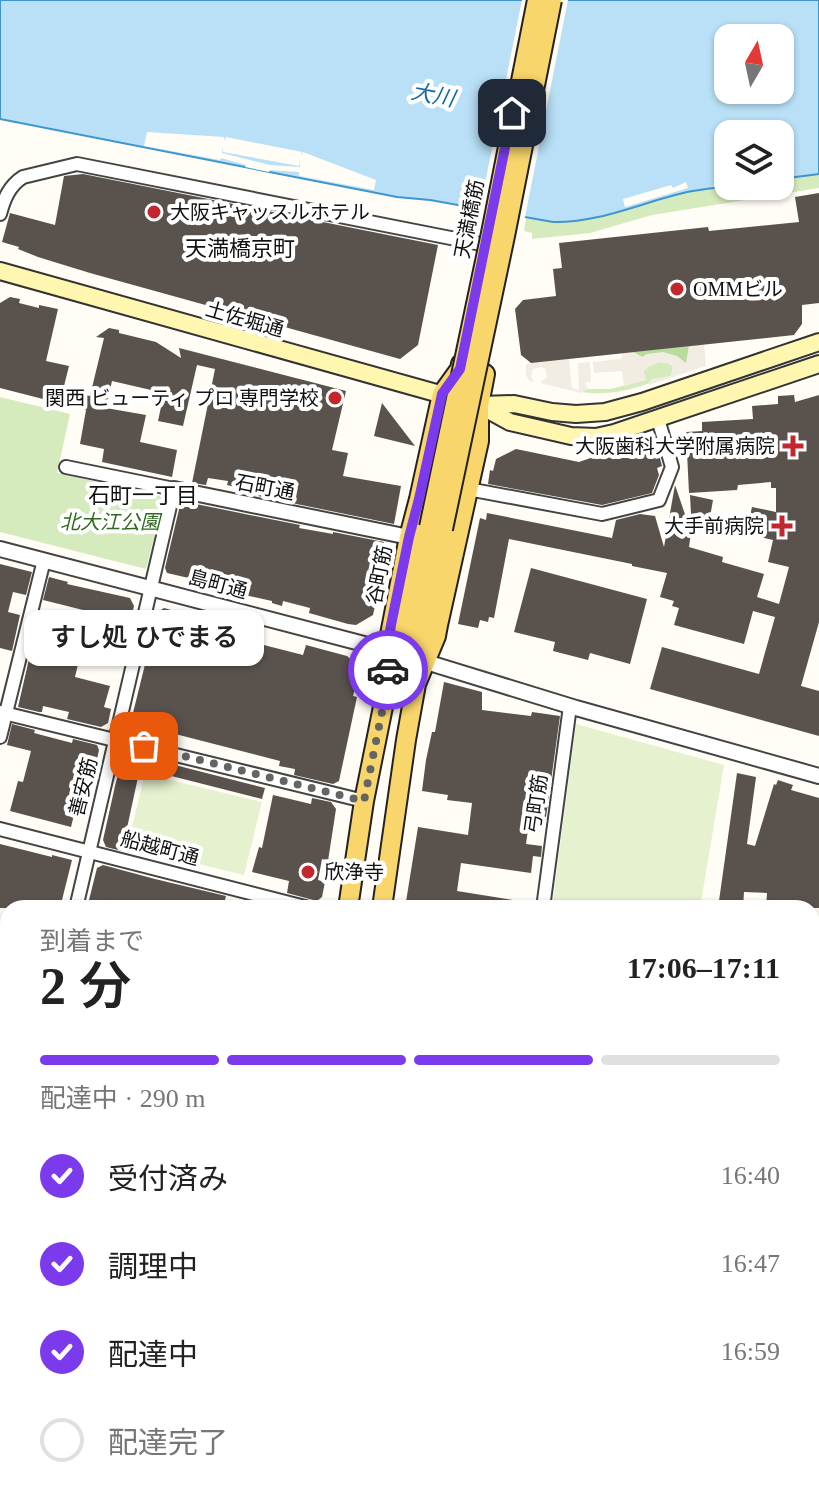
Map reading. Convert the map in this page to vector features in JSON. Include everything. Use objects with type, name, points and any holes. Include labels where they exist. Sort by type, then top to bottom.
[{"type":"main road","name":"天満橋筋","points":[[442,394],[460,369],[535,0]]},
{"type":"main road","name":"天満橋筋","points":[[422,660],[421,632],[436,528],[535,0]]},
{"type":"main road","name":"天満橋筋","points":[[364,801],[393,651],[406,629],[436,528],[505,236],[553,0]]},
{"type":"main road","name":"天満橋筋","points":[[479,405],[553,0]]},
{"type":"main road","name":"土佐堀通","points":[[0,271],[442,394],[479,405],[510,422],[571,436],[596,437],[819,364]]},
{"type":"main road","name":"土佐堀通","points":[[479,405],[514,404],[576,414],[605,412],[819,342]]},
{"type":"main road","name":"谷町筋","points":[[393,651],[409,537],[442,394]]},
{"type":"main road","points":[[383,900],[416,684],[422,660],[436,636],[479,441],[479,405]]},
{"type":"main road","points":[[349,900],[364,801]]},
{"type":"street","points":[[0,214],[9,190],[18,180],[77,164],[486,245]]},
{"type":"street","points":[[468,489],[602,514],[659,500],[672,467],[658,419]]},
{"type":"street","name":"石町通","points":[[66,467],[409,537]]},
{"type":"street","name":"善安筋","points":[[78,900],[174,489]]},
{"type":"street","name":"島町通","points":[[0,549],[393,651],[570,706],[819,776]]},
{"type":"street","points":[[0,737],[3,712],[44,560]]},
{"type":"street","name":"弓町筋","points":[[544,900],[570,706]]},
{"type":"street","points":[[3,712],[364,801]]},
{"type":"street","name":"船越町通","points":[[0,829],[278,900]]},
{"type":"green space","points":[[819,174],[819,188],[794,192],[794,177]]},
{"type":"green space","points":[[714,188],[714,200],[745,200],[652,215],[590,233],[532,239],[532,233],[524,231],[526,218],[553,222],[591,219],[688,192]]},
{"type":"green space","points":[[689,346],[687,364],[642,357],[633,352]]},
{"type":"green space","points":[[660,362],[673,367],[671,376],[618,392],[581,392],[646,380],[643,371]]},
{"type":"green space","name":"北大江公園","points":[[0,397],[70,414],[57,473],[160,496],[163,501],[146,569],[0,532]]},
{"type":"green space","points":[[576,724],[724,765],[701,900],[553,900]]},
{"type":"green space","points":[[145,774],[262,802],[244,875],[127,847]]},
{"type":"shaded area","points":[[704,344],[706,366],[649,385],[652,379],[671,376],[673,367],[660,362],[649,366],[644,371],[646,380],[624,386],[622,371],[594,373],[593,362],[621,359],[622,353],[633,352],[642,357],[663,352],[677,356],[686,363],[689,346]]},
{"type":"shaded area","points":[[569,359],[572,388],[579,390],[578,363],[590,362],[591,382],[585,383],[588,389],[581,393],[540,383],[547,377],[542,367],[533,369],[531,377],[534,382],[526,376],[526,364]]},
{"type":"water","name":"大川","points":[[0,0],[819,0],[819,174],[794,177],[794,120],[714,120],[714,188],[687,192],[621,211],[588,219],[553,222],[397,197],[0,119]]},
{"type":"pier","points":[[522,0],[568,0],[524,222],[479,213]]},
{"type":"pier","points":[[147,132],[224,137],[225,141],[226,137],[302,152],[301,156],[303,152],[376,180],[374,190],[299,176],[299,172],[269,172],[221,158],[144,146]],"holes":[[[223,146],[223,152],[299,166],[300,161],[300,167],[270,165],[222,153]]]},
{"type":"pier","points":[[686,182],[688,188],[625,207],[623,199],[671,185],[673,188]]},
{"type":"building","points":[[83,174],[438,245],[418,345],[400,359],[90,273],[2,242],[10,213],[55,225],[64,176]]},
{"type":"building","name":"OMMビル","points":[[819,193],[819,303],[802,305],[802,324],[794,335],[531,363],[521,355],[515,309],[523,300],[556,296],[553,269],[562,268],[559,243],[708,227],[709,231],[799,222],[795,197]]},
{"type":"building","points":[[10,297],[20,299],[19,303],[39,308],[39,305],[58,309],[46,361],[69,366],[63,390],[90,396],[104,338],[96,337],[109,328],[156,342],[181,358],[179,348],[346,391],[332,450],[348,453],[343,476],[401,486],[394,524],[238,492],[239,488],[227,485],[228,481],[208,478],[206,485],[192,483],[215,369],[197,365],[183,426],[158,421],[164,393],[112,381],[106,408],[146,415],[140,442],[177,450],[172,477],[102,462],[104,449],[80,444],[86,410],[0,388],[0,303]]},
{"type":"building","points":[[794,395],[795,402],[819,395],[819,622],[801,686],[819,691],[819,736],[650,689],[662,647],[759,674],[775,617],[753,611],[744,644],[674,625],[679,608],[672,606],[674,601],[660,597],[667,573],[509,539],[494,618],[489,617],[488,622],[480,620],[478,628],[458,624],[480,518],[486,520],[487,513],[612,538],[616,520],[640,514],[655,516],[664,547],[675,485],[691,532],[689,547],[723,557],[722,562],[764,574],[757,597],[779,604],[789,567],[768,562],[773,540],[746,534],[752,507],[776,512],[776,488],[771,488],[771,482],[738,485],[737,490],[689,493],[686,432],[702,431],[702,422],[753,419],[752,406],[778,404],[778,396]]},
{"type":"building","points":[[382,403],[415,446],[374,436]]},
{"type":"building","points":[[654,436],[662,466],[657,468],[659,475],[652,493],[602,505],[488,484],[496,459],[516,449],[579,462]]},
{"type":"building","points":[[690,495],[713,500],[710,517],[691,514]]},
{"type":"building","points":[[181,501],[300,525],[299,528],[384,542],[383,546],[388,547],[373,615],[356,625],[348,624],[309,613],[310,608],[283,601],[282,606],[218,589],[219,585],[167,573],[165,568]]},
{"type":"building","points":[[0,564],[32,572],[26,595],[13,592],[8,612],[20,615],[12,651],[0,648]]},
{"type":"building","points":[[531,568],[647,599],[630,664],[590,653],[588,660],[553,651],[555,642],[514,632]]},
{"type":"building","points":[[49,577],[130,598],[134,606],[126,639],[110,635],[107,644],[92,641],[99,614],[43,600]]},
{"type":"building","points":[[164,608],[178,612],[175,625],[303,655],[306,645],[347,656],[355,663],[359,673],[353,696],[357,697],[339,781],[333,784],[294,775],[295,769],[279,766],[280,761],[148,727],[145,738],[132,735],[129,729],[158,612]]},
{"type":"building","points":[[62,625],[86,631],[75,677],[110,686],[104,707],[111,709],[108,723],[101,727],[67,719],[69,712],[43,706],[42,712],[18,707],[35,633],[58,639]]},
{"type":"building","points":[[444,682],[482,692],[482,710],[560,716],[546,817],[530,815],[526,844],[542,846],[541,857],[533,856],[531,873],[461,863],[457,891],[513,900],[406,900],[418,827],[468,835],[472,803],[447,800],[448,795],[422,791],[432,732],[435,732]]},
{"type":"building","points":[[12,724],[72,743],[73,739],[97,745],[99,750],[90,789],[81,787],[71,827],[10,811],[18,781],[23,782],[31,751],[7,745]]},
{"type":"building","points":[[128,753],[265,788],[262,799],[140,768],[122,851],[106,847],[103,840],[115,786],[123,756]]},
{"type":"building","points":[[737,773],[756,777],[747,844],[755,846],[774,784],[778,780],[793,785],[791,790],[819,798],[819,900],[767,900],[767,893],[744,892],[744,900],[719,900]]},
{"type":"building","points":[[273,795],[311,804],[312,798],[331,802],[336,809],[328,861],[322,859],[318,880],[325,882],[322,897],[318,900],[287,893],[289,881],[252,872],[259,847],[262,848]]},
{"type":"building","points":[[0,844],[72,860],[62,900],[0,900]]},
{"type":"building","points":[[103,865],[226,896],[225,900],[89,900],[97,868]]},
{"type":"way so far","points":[[144,746],[364,801],[388,670]]},
{"type":"place","name":"大阪キャッスルホテル","points":[[154,212]]},
{"type":"place","name":"OMMビル","points":[[677,289]]},
{"type":"place","name":"関西 ビューティ プロ 専門学校","points":[[335,398]]},
{"type":"place","name":"大阪歯科大学附属病院","points":[[793,446]]},
{"type":"place","name":"大手前病院","points":[[782,526]]},
{"type":"place","name":"すし処 ひでまる","points":[[144,746]]},
{"type":"place","name":"欣浄寺","points":[[308,872]]},
{"type":"district","name":"天満橋京町","points":[[240,248]]},
{"type":"district","name":"石町一丁目","points":[[143,495]]},
{"type":"route","points":[[388,670],[387,650],[409,537],[442,394],[460,369],[512,113]]}]
